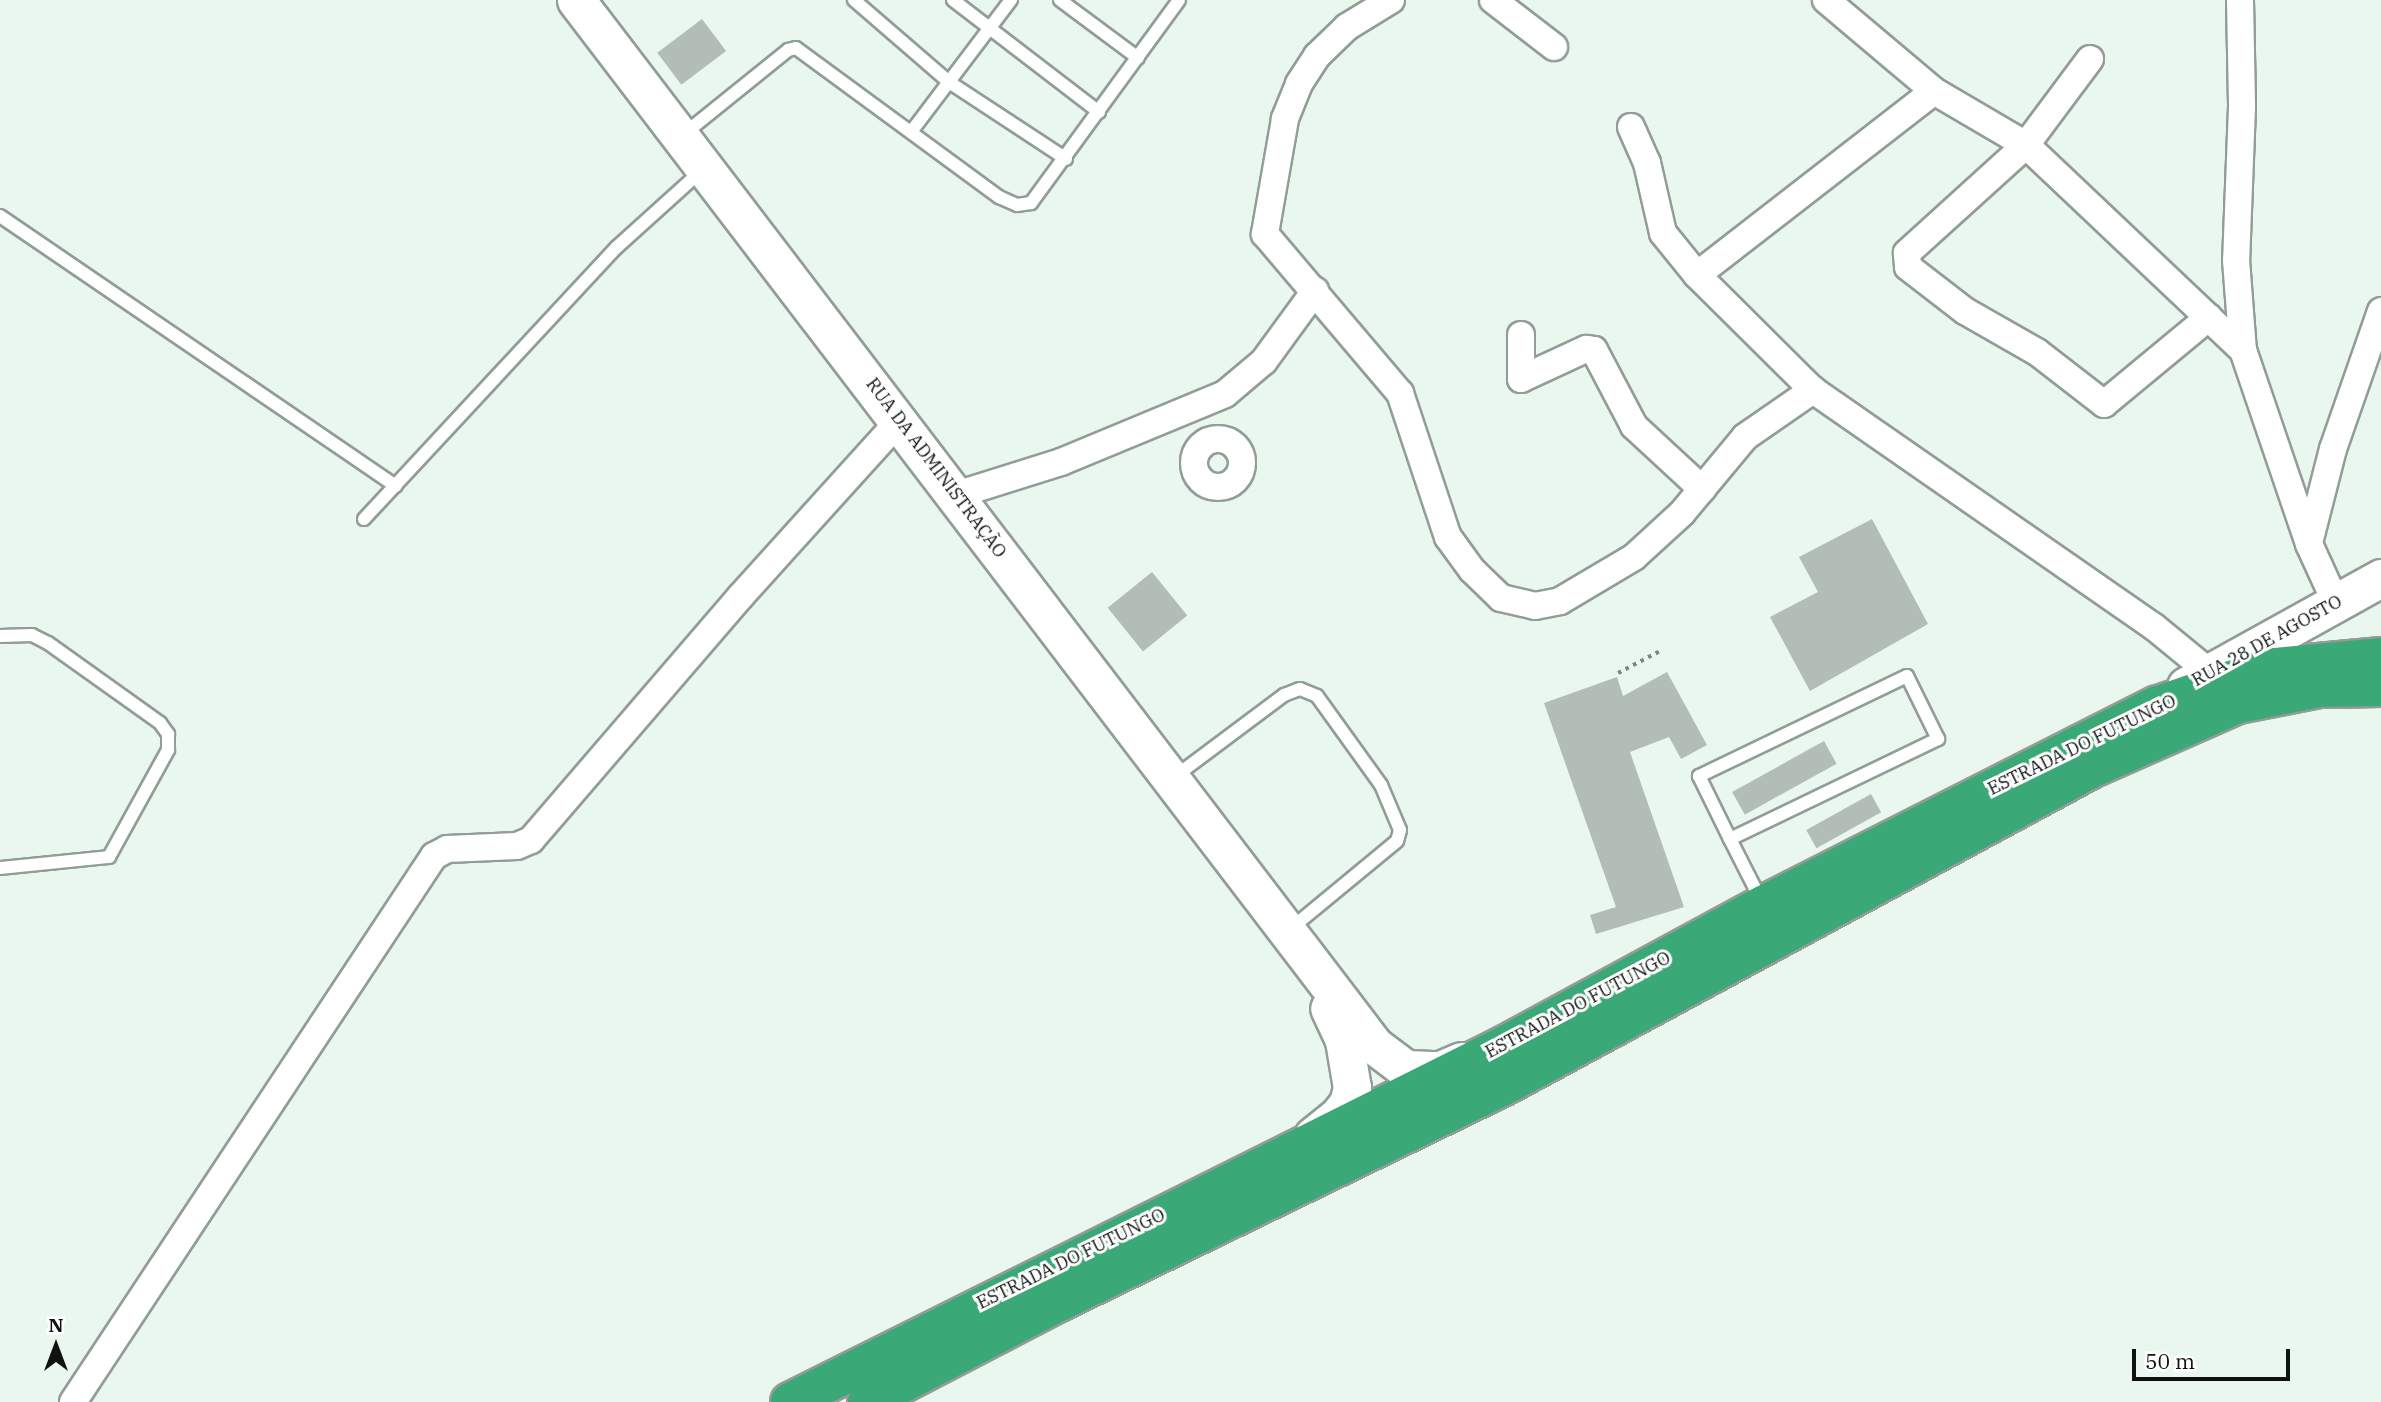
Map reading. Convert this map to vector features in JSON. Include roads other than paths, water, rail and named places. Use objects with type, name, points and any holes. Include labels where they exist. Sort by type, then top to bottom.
[{"type":"highway","name":"ESTRADA DO FUTUNGO","points":[[790,1402],[1505,1045],[1763,905],[2155,706],[2265,668],[2381,657]]},
{"type":"highway","name":"ESTRADA DO FUTUNGO","points":[[867,1402],[1056,1303],[1504,1086],[2091,769],[2238,704],[2320,688],[2381,687]]},
{"type":"street","name":"RUA DA ADMINISTRAÇÃO","points":[[576,0],[1291,934]]},
{"type":"street","points":[[1391,0],[1347,27],[1317,56],[1299,84],[1285,119],[1265,234],[1400,393],[1448,537],[1472,570],[1501,598],[1535,606],[1560,601],[1654,543],[1745,437],[1813,390]]},
{"type":"street","points":[[1493,0],[1554,47]]},
{"type":"street","points":[[1826,0],[1934,91],[2026,145],[2243,350]]},
{"type":"street","points":[[2239,0],[2242,107],[2235,260],[2243,350],[2309,544],[2336,603]]},
{"type":"street","points":[[2090,59],[2026,145],[1908,253],[1908,267],[1965,311],[2037,352],[2104,404],[2209,317]]},
{"type":"street","points":[[1697,275],[1934,91]]},
{"type":"street","points":[[1631,127],[1647,163],[1663,233],[1697,275],[1813,390],[2153,626],[2208,671]]},
{"type":"street","points":[[956,495],[1061,461],[1224,394],[1264,361],[1315,291]]},
{"type":"street","points":[[2309,544],[2333,449],[2381,311]]},
{"type":"street","points":[[1521,335],[1521,379],[1586,348],[1594,350],[1634,426],[1702,489]]},
{"type":"street","points":[[1191,409],[1207,442]]},
{"type":"street","points":[[73,1402],[434,856],[447,849],[517,846],[531,840],[740,597],[900,420]]},
{"type":"street","name":"RUA 28 DE AGOSTO","points":[[2155,706],[2208,671],[2381,578]]},
{"type":"street","points":[[1291,934],[1375,1046],[1405,1069],[1440,1070],[1505,1045]]},
{"type":"street","points":[[1291,934],[1344,1040],[1352,1088],[1348,1103],[1338,1116],[1298,1147]]},
{"type":"lane","points":[[854,0],[949,82],[1066,159]]},
{"type":"lane","points":[[953,0],[1099,112]]},
{"type":"lane","points":[[911,132],[1011,0]]},
{"type":"lane","points":[[1060,0],[1138,58]]},
{"type":"lane","points":[[681,137],[788,50],[796,48],[1017,205],[1031,203],[1042,192],[1138,58],[1173,2]]},
{"type":"lane","points":[[363,519],[607,257],[706,167]]},
{"type":"lane","points":[[0,216],[396,486]]},
{"type":"lane","points":[[0,636],[32,635],[48,643],[160,723],[168,734],[168,750],[108,857],[0,868]]},
{"type":"lane","points":[[1730,839],[1938,739],[1907,676],[1699,776],[1730,839],[1763,905]]},
{"type":"lane","points":[[1172,778],[1284,695],[1300,689],[1317,696],[1381,785],[1400,830],[1397,841],[1291,934]]}]
